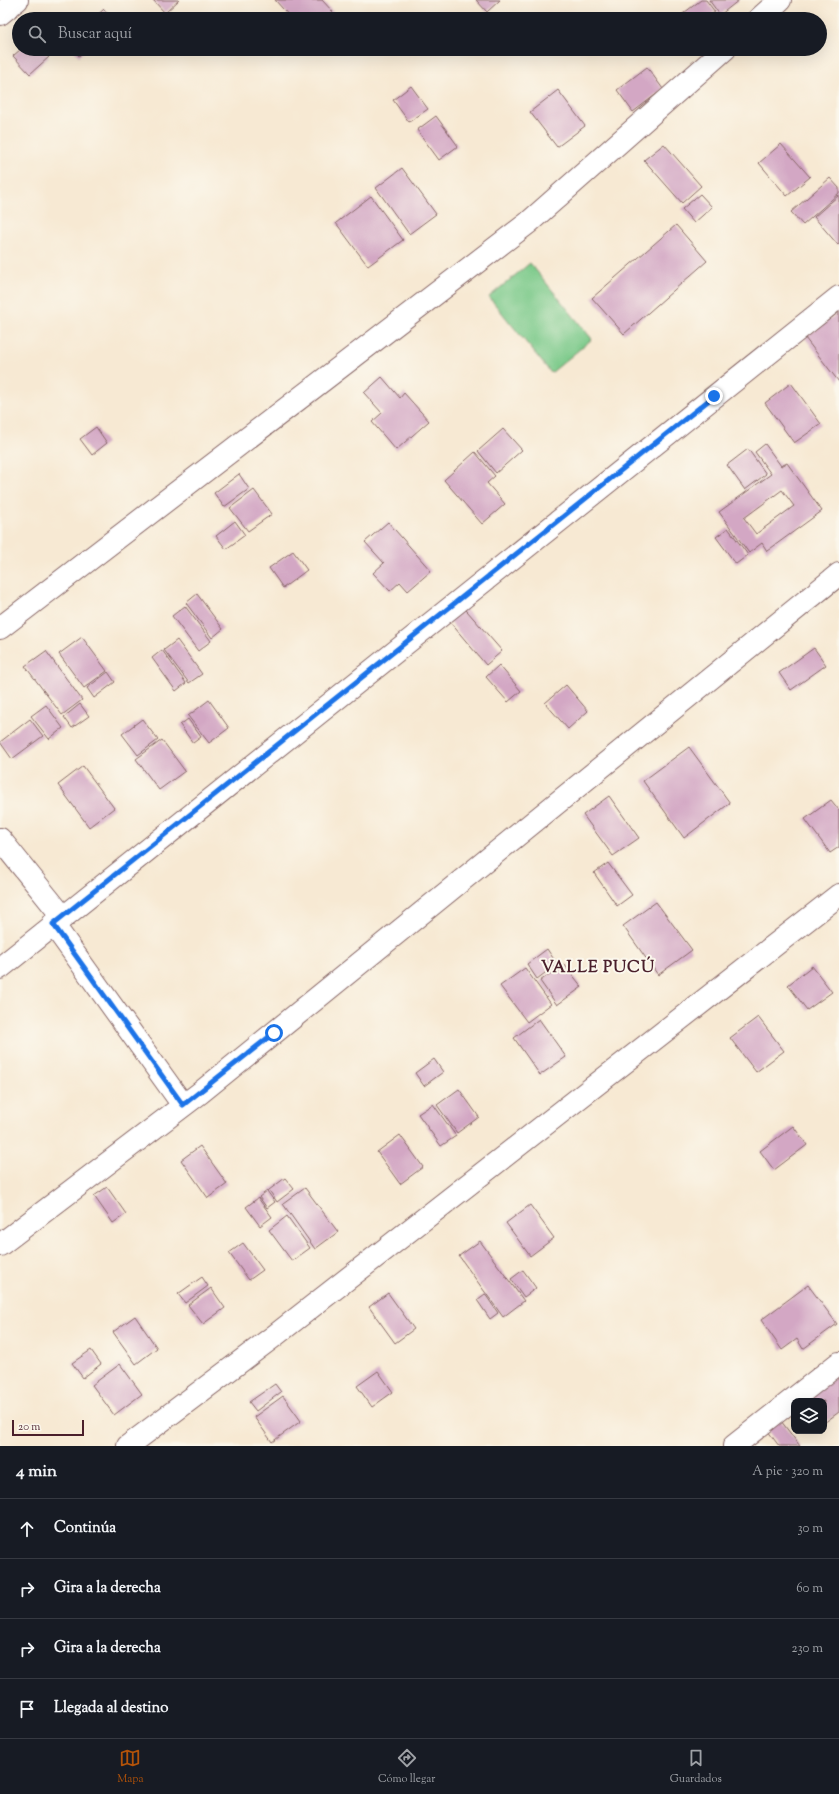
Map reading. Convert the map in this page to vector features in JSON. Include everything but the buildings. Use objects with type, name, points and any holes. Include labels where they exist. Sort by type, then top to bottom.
[{"type":"street","points":[[0,14],[17,0]]},
{"type":"street","points":[[767,12],[780,0]]},
{"type":"street","points":[[0,628],[528,223],[717,56]]},
{"type":"street","points":[[0,968],[58,920],[839,297]]},
{"type":"street","points":[[0,1244],[183,1105],[839,574]]},
{"type":"street","points":[[0,839],[58,920],[183,1105]]},
{"type":"street","points":[[128,1446],[272,1337],[839,895]]},
{"type":"street","points":[[734,1446],[839,1363]]},
{"type":"green space","points":[[530,263],[592,339],[551,373],[489,297]]},
{"type":"district","name":"VALLE PUCÚ","points":[[598,966]]},
{"type":"route","points":[[274,1033],[183,1105],[53,924],[714,396]]}]
